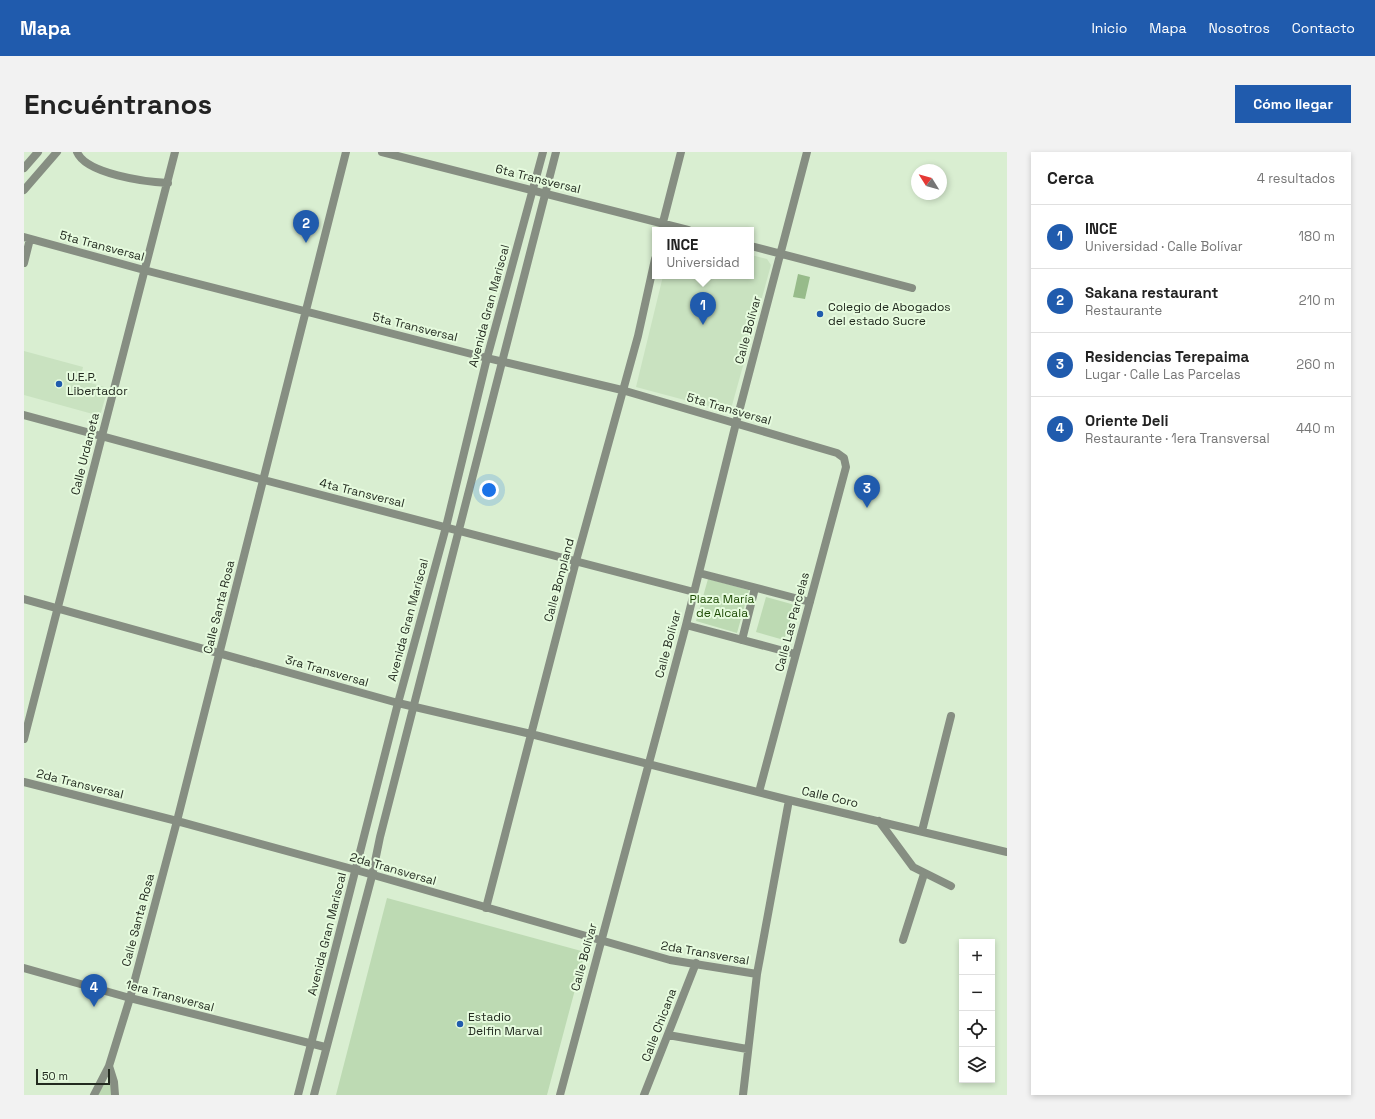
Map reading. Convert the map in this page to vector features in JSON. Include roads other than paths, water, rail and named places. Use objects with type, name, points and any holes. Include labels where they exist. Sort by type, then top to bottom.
[{"type":"street","points":[[24,168],[38,152]]},
{"type":"street","points":[[24,190],[57,152]]},
{"type":"street","points":[[77,152],[84,161],[102,171],[168,183]]},
{"type":"street","name":"Calle Urdaneta","points":[[24,739],[175,152]]},
{"type":"street","name":"Calle Santa Rosa","points":[[94,1095],[109,1066],[130,998],[220,653],[346,152]]},
{"type":"street","name":"6ta Transversal","points":[[382,152],[545,193],[662,227]]},
{"type":"street","name":"Avenida Gran Mariscal","points":[[298,1095],[398,703],[446,527],[487,358],[543,152]]},
{"type":"street","points":[[314,1095],[325,1048],[372,876],[380,837],[413,707],[556,152]]},
{"type":"street","points":[[662,227],[681,152]]},
{"type":"street","name":"Calle Bolívar","points":[[560,1095],[686,625],[736,423],[807,152]]},
{"type":"street","points":[[24,263],[27,238]]},
{"type":"street","name":"5ta Transversal","points":[[27,238],[144,270],[487,358],[622,390],[837,452],[844,458]]},
{"type":"street","points":[[754,247],[912,288]]},
{"type":"street","name":"Calle Bonpland","points":[[486,908],[576,561],[638,336],[652,273]]},
{"type":"street","name":"4ta Transversal","points":[[24,414],[264,480],[694,592]]},
{"type":"street","name":"Calle Las Parcelas","points":[[759,792],[846,467],[844,458]]},
{"type":"street","points":[[699,573],[810,602]]},
{"type":"street","points":[[742,640],[756,588]]},
{"type":"street","name":"3ra Transversal","points":[[24,599],[413,707],[531,734],[648,765]]},
{"type":"street","points":[[686,625],[795,654]]},
{"type":"street","points":[[922,831],[951,716]]},
{"type":"street","name":"Calle Coro","points":[[648,765],[1007,852]]},
{"type":"street","name":"2da Transversal","points":[[24,782],[177,821],[356,870],[372,876],[670,960],[757,974]]},
{"type":"street","points":[[743,1095],[747,1049],[757,974],[789,800]]},
{"type":"street","points":[[879,821],[913,867],[924,874],[951,886]]},
{"type":"street","points":[[903,940],[924,874]]},
{"type":"street","name":"Calle Chicana","points":[[644,1095],[696,963]]},
{"type":"street","name":"1era Transversal","points":[[24,968],[130,998],[325,1048]]},
{"type":"street","points":[[668,1035],[747,1049]]},
{"type":"street","points":[[109,1066],[114,1082],[115,1095]]},
{"type":"place","name":"Sakana restaurant","points":[[306,243]]},
{"type":"place","name":"Colegio de Abogados del estado Sucre","points":[[820,314]]},
{"type":"place","name":"INCE","points":[[703,325]]},
{"type":"place","name":"U.E.P. Libertador","points":[[59,384]]},
{"type":"place","name":"Residencias Terepaima","points":[[867,508]]},
{"type":"place","name":"Oriente Deli","points":[[94,1007]]},
{"type":"place","name":"Estadio Delfin Marval","points":[[460,1024]]},
{"type":"park label","name":"Plaza María de Alcala","points":[[722,606]]}]
